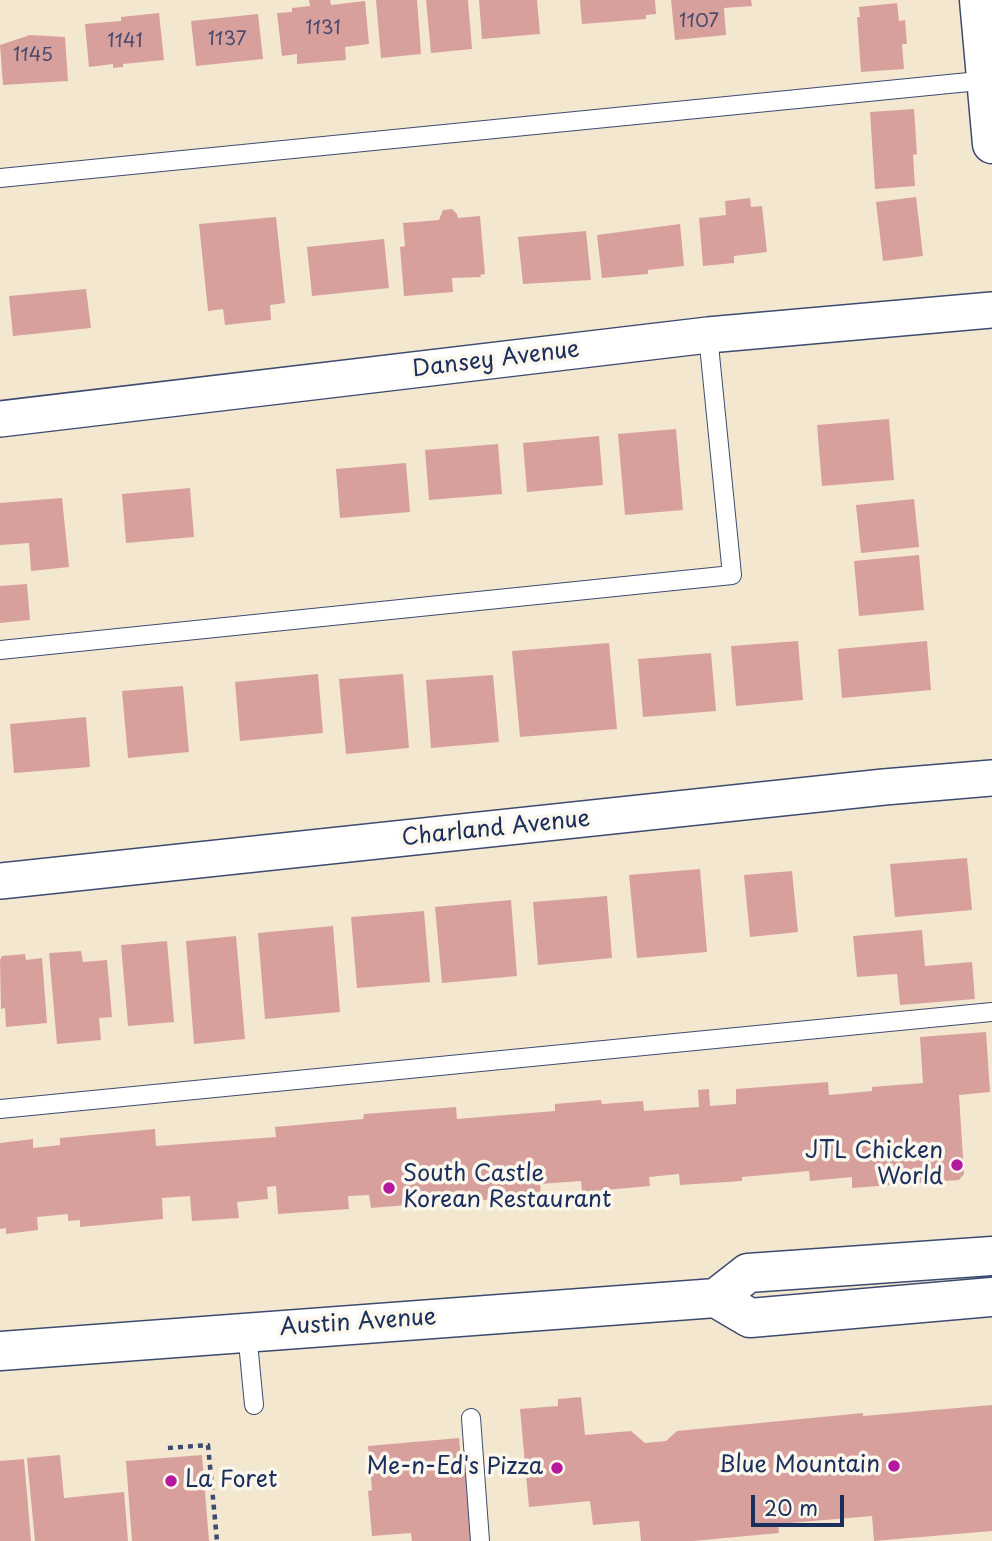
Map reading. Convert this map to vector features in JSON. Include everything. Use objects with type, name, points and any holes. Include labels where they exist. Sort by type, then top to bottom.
[{"type":"main road","points":[[979,0],[989,80],[992,144]]},
{"type":"main road","points":[[992,1256],[748,1273],[716,1298],[750,1318],[992,1297]]},
{"type":"main road","name":"Austin Avenue","points":[[0,1351],[716,1298]]},
{"type":"street","name":"Dansey Avenue","points":[[0,419],[708,335],[992,310]]},
{"type":"street","name":"Charland Avenue","points":[[0,881],[992,778]]},
{"type":"lane","points":[[0,178],[989,80]]},
{"type":"lane","points":[[0,650],[732,575],[708,335]]},
{"type":"lane","points":[[0,1109],[992,1012]]},
{"type":"lane","points":[[247,1332],[254,1405]]},
{"type":"lane","points":[[471,1418],[480,1541]]},
{"type":"path","points":[[168,1448],[208,1445],[217,1541]]},
{"type":"building","points":[[309,0],[330,0],[331,5],[365,1],[369,44],[345,47],[346,60],[297,64],[297,54],[282,56],[277,13],[292,12],[292,8],[310,6]]},
{"type":"building","points":[[376,0],[417,0],[421,54],[381,58]]},
{"type":"building","points":[[426,0],[468,0],[472,49],[431,53]]},
{"type":"building","points":[[479,0],[537,0],[540,34],[482,39]]},
{"type":"building","points":[[580,0],[655,0],[656,14],[646,15],[646,19],[582,24]]},
{"type":"building","points":[[671,0],[751,0],[752,6],[724,8],[726,35],[675,40]]},
{"type":"building","points":[[897,3],[899,21],[905,20],[907,44],[902,44],[904,69],[861,72],[857,17],[860,17],[859,7]]},
{"type":"building","points":[[159,13],[164,60],[123,64],[123,67],[113,68],[113,64],[89,67],[85,24],[121,21],[121,17]]},
{"type":"building","points":[[258,14],[263,59],[196,66],[191,21]]},
{"type":"building","points":[[30,35],[65,37],[68,81],[3,85],[0,45]]},
{"type":"building","points":[[914,109],[917,154],[913,155],[915,186],[875,189],[870,112]]},
{"type":"building","points":[[916,197],[923,256],[883,261],[876,202]]},
{"type":"building","points":[[750,198],[751,207],[762,206],[767,252],[734,256],[734,263],[703,266],[699,218],[726,215],[725,201]]},
{"type":"building","points":[[452,209],[458,218],[480,216],[485,274],[480,275],[481,277],[452,278],[453,292],[404,296],[400,247],[405,246],[403,223],[439,220],[443,210]]},
{"type":"building","points":[[276,217],[285,303],[270,305],[271,320],[225,325],[223,309],[208,311],[199,224]]},
{"type":"building","points":[[680,224],[684,266],[648,270],[648,274],[602,278],[597,235]]},
{"type":"building","points":[[586,231],[591,280],[523,284],[518,237]]},
{"type":"building","points":[[384,239],[389,288],[312,296],[307,247]]},
{"type":"building","points":[[86,289],[91,328],[13,336],[9,296]]},
{"type":"building","points":[[889,419],[894,480],[822,486],[817,425]]},
{"type":"building","points":[[676,429],[683,510],[625,515],[618,434]]},
{"type":"building","points":[[599,436],[603,485],[527,492],[523,443]]},
{"type":"building","points":[[498,444],[502,494],[429,500],[425,450]]},
{"type":"building","points":[[406,463],[410,512],[340,518],[336,469]]},
{"type":"building","points":[[190,488],[194,537],[126,543],[122,494]]},
{"type":"building","points":[[62,498],[69,567],[31,571],[29,543],[0,545],[0,503]]},
{"type":"building","points":[[914,499],[919,547],[861,553],[856,505]]},
{"type":"building","points":[[919,555],[924,610],[859,616],[854,561]]},
{"type":"building","points":[[27,584],[30,620],[0,623],[0,586]]},
{"type":"building","points":[[798,641],[803,700],[736,706],[731,646]]},
{"type":"building","points":[[927,641],[931,690],[842,698],[838,649]]},
{"type":"building","points":[[609,643],[617,729],[520,737],[512,651]]},
{"type":"building","points":[[711,653],[716,711],[643,717],[638,659]]},
{"type":"building","points":[[318,674],[323,733],[240,741],[235,682]]},
{"type":"building","points":[[403,674],[409,748],[346,754],[339,679]]},
{"type":"building","points":[[493,675],[499,742],[431,748],[426,680]]},
{"type":"building","points":[[183,686],[189,752],[128,758],[122,691]]},
{"type":"building","points":[[86,717],[90,767],[14,773],[10,724]]},
{"type":"building","points":[[967,858],[972,910],[895,917],[890,864]]},
{"type":"building","points":[[700,869],[707,952],[637,958],[629,875]]},
{"type":"building","points":[[792,871],[798,932],[750,937],[744,875]]},
{"type":"building","points":[[607,896],[612,958],[538,965],[533,902]]},
{"type":"building","points":[[511,900],[517,976],[442,983],[435,907]]},
{"type":"building","points":[[424,911],[430,982],[357,988],[351,917]]},
{"type":"building","points":[[333,926],[340,1012],[265,1019],[258,933]]},
{"type":"building","points":[[922,930],[925,966],[972,962],[975,999],[900,1005],[897,974],[857,977],[853,936]]},
{"type":"building","points":[[236,936],[245,1039],[194,1044],[186,941]]},
{"type":"building","points":[[167,941],[174,1022],[128,1026],[121,945]]},
{"type":"building","points":[[81,951],[83,962],[107,960],[112,1017],[99,1018],[101,1040],[57,1044],[49,953]]},
{"type":"building","points":[[25,954],[26,960],[42,958],[47,1023],[6,1027],[5,1008],[1,1009],[0,960],[2,956]]},
{"type":"building","points":[[986,1032],[990,1092],[959,1095],[964,1174],[959,1180],[852,1188],[852,1177],[810,1181],[809,1171],[742,1177],[742,1181],[680,1185],[679,1174],[649,1177],[650,1186],[582,1192],[581,1181],[540,1184],[541,1195],[464,1202],[463,1191],[441,1193],[442,1202],[371,1208],[369,1195],[348,1196],[349,1209],[278,1214],[276,1186],[267,1187],[268,1199],[237,1202],[239,1218],[192,1221],[190,1196],[162,1198],[163,1219],[80,1227],[80,1220],[68,1221],[68,1214],[37,1217],[38,1230],[6,1234],[6,1228],[0,1229],[0,1143],[33,1139],[33,1148],[60,1145],[60,1138],[155,1129],[156,1146],[276,1137],[275,1127],[363,1119],[364,1114],[456,1107],[457,1119],[555,1111],[555,1104],[601,1100],[602,1104],[643,1101],[644,1111],[699,1107],[698,1090],[709,1089],[710,1106],[736,1104],[736,1089],[828,1082],[829,1095],[872,1091],[872,1087],[923,1083],[920,1037]]},
{"type":"building","points":[[581,1397],[585,1435],[631,1431],[645,1443],[666,1441],[677,1431],[863,1413],[863,1416],[992,1405],[992,1531],[874,1541],[872,1516],[778,1524],[779,1533],[693,1541],[641,1541],[639,1521],[593,1525],[590,1501],[529,1507],[520,1409],[558,1406],[558,1399]]},
{"type":"building","points":[[459,1438],[461,1459],[464,1459],[471,1541],[412,1541],[411,1533],[372,1536],[368,1446]]},
{"type":"building","points":[[60,1455],[64,1498],[124,1492],[128,1541],[35,1541],[27,1458]]},
{"type":"building","points":[[202,1455],[209,1541],[132,1541],[126,1461]]},
{"type":"building","points":[[24,1459],[31,1541],[0,1541],[0,1461]]},
{"type":"place","name":"JTL Chicken World","points":[[957,1165]]},
{"type":"place","name":"South Castle Korean Restaurant","points":[[389,1188]]},
{"type":"place","name":"Blue Mountain","points":[[894,1466]]},
{"type":"place","name":"Me-n-Ed's Pizza","points":[[557,1468]]},
{"type":"place","name":"La Foret","points":[[171,1481]]}]
